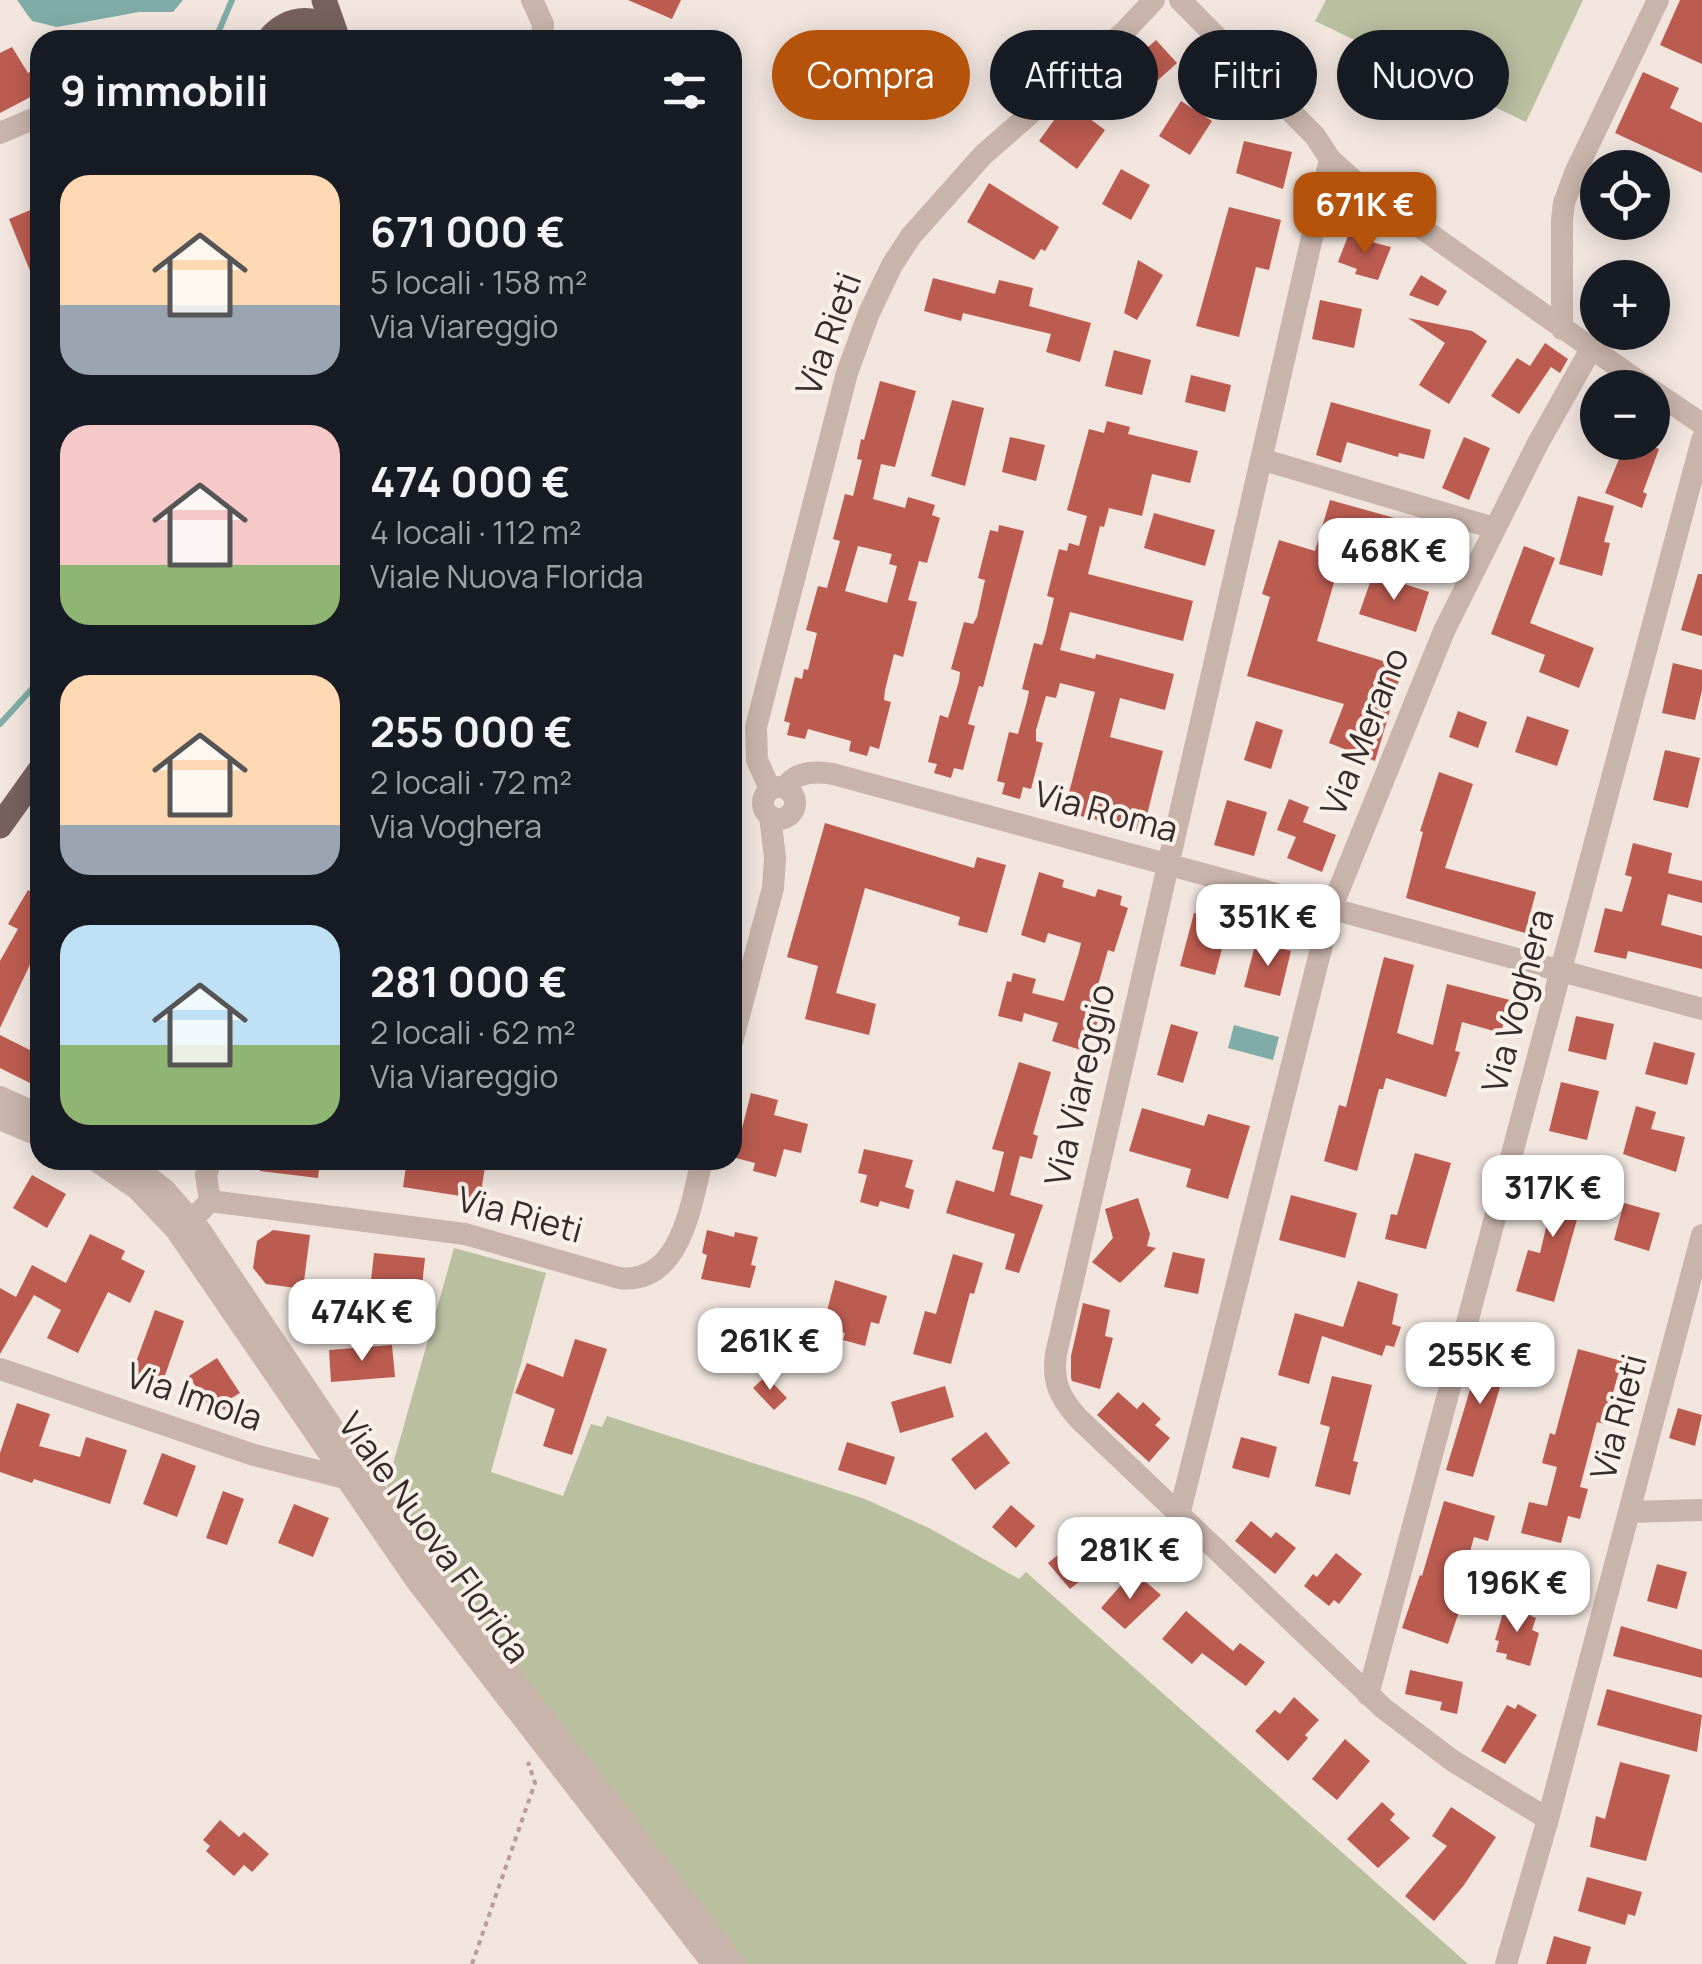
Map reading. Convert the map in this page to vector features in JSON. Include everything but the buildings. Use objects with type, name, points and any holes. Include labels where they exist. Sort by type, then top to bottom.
[{"type":"main road","points":[[324,0],[335,30]]},
{"type":"main road","points":[[281,21],[312,20],[327,30]]},
{"type":"main road","points":[[0,826],[30,784]]},
{"type":"street","points":[[532,0],[543,30]]},
{"type":"street","name":"Via Rieti","points":[[778,789],[758,760],[756,727],[846,373],[881,286],[911,236],[983,155],[1125,31],[1154,0]]},
{"type":"street","points":[[1180,0],[1315,136],[1330,159],[1352,179],[1580,342]]},
{"type":"street","points":[[1562,330],[1564,202],[1658,0]]},
{"type":"street","points":[[0,134],[30,120]]},
{"type":"street","name":"Via Viareggio","points":[[1330,159],[1166,865],[1054,1375],[1070,1409],[1368,1695],[1453,1761],[1548,1819]]},
{"type":"street","name":"Via Merano","points":[[1179,1515],[1331,909],[1444,632],[1494,528],[1590,350]]},
{"type":"street","points":[[1592,350],[1622,370]]},
{"type":"street","points":[[1670,402],[1702,424]]},
{"type":"street","name":"Via Voghera","points":[[1368,1695],[1702,440]]},
{"type":"street","points":[[1260,460],[1494,528]]},
{"type":"street","name":"Via Roma","points":[[778,789],[803,775],[832,774],[1702,1008]]},
{"type":"street","points":[[742,1004],[773,888],[775,858],[770,816],[780,819],[793,810],[793,795],[778,789]]},
{"type":"street","points":[[0,1097],[30,1110]]},
{"type":"street","points":[[0,1118],[30,1132]]},
{"type":"street","name":"Viale Nuova Florida","points":[[109,1170],[137,1189],[176,1230],[356,1481],[734,1964]]},
{"type":"street","name":"Viale Nuova Florida","points":[[141,1170],[192,1220],[445,1619],[713,1964]]},
{"type":"street","points":[[192,1220],[210,1200],[208,1170]]},
{"type":"street","name":"Via Rieti","points":[[210,1200],[448,1231],[500,1242],[619,1278],[633,1278],[654,1270],[679,1241],[699,1170]]},
{"type":"street","name":"Via Rieti","points":[[1506,1964],[1702,1235]]},
{"type":"street","name":"Via Imola","points":[[0,1369],[243,1452],[356,1481]]},
{"type":"street","points":[[1630,1512],[1702,1510]]},
{"type":"path","points":[[472,1964],[535,1783],[526,1758]]},
{"type":"green space","points":[[1326,0],[1583,0],[1526,122],[1509,114],[1509,30],[1337,32],[1315,21]]},
{"type":"green space","points":[[454,1248],[546,1273],[491,1472],[563,1496],[591,1424],[602,1427],[607,1416],[865,1499],[931,1529],[1019,1579],[1026,1572],[1468,1964],[744,1964],[443,1571],[386,1489]]},
{"type":"water","points":[[17,0],[183,0],[173,12],[139,12],[57,27],[32,21]]},
{"type":"water","points":[[1234,1025],[1279,1037],[1273,1060],[1228,1048]]},
{"type":"waterway","points":[[219,30],[232,0]]},
{"type":"waterway","points":[[0,724],[30,691]]}]
